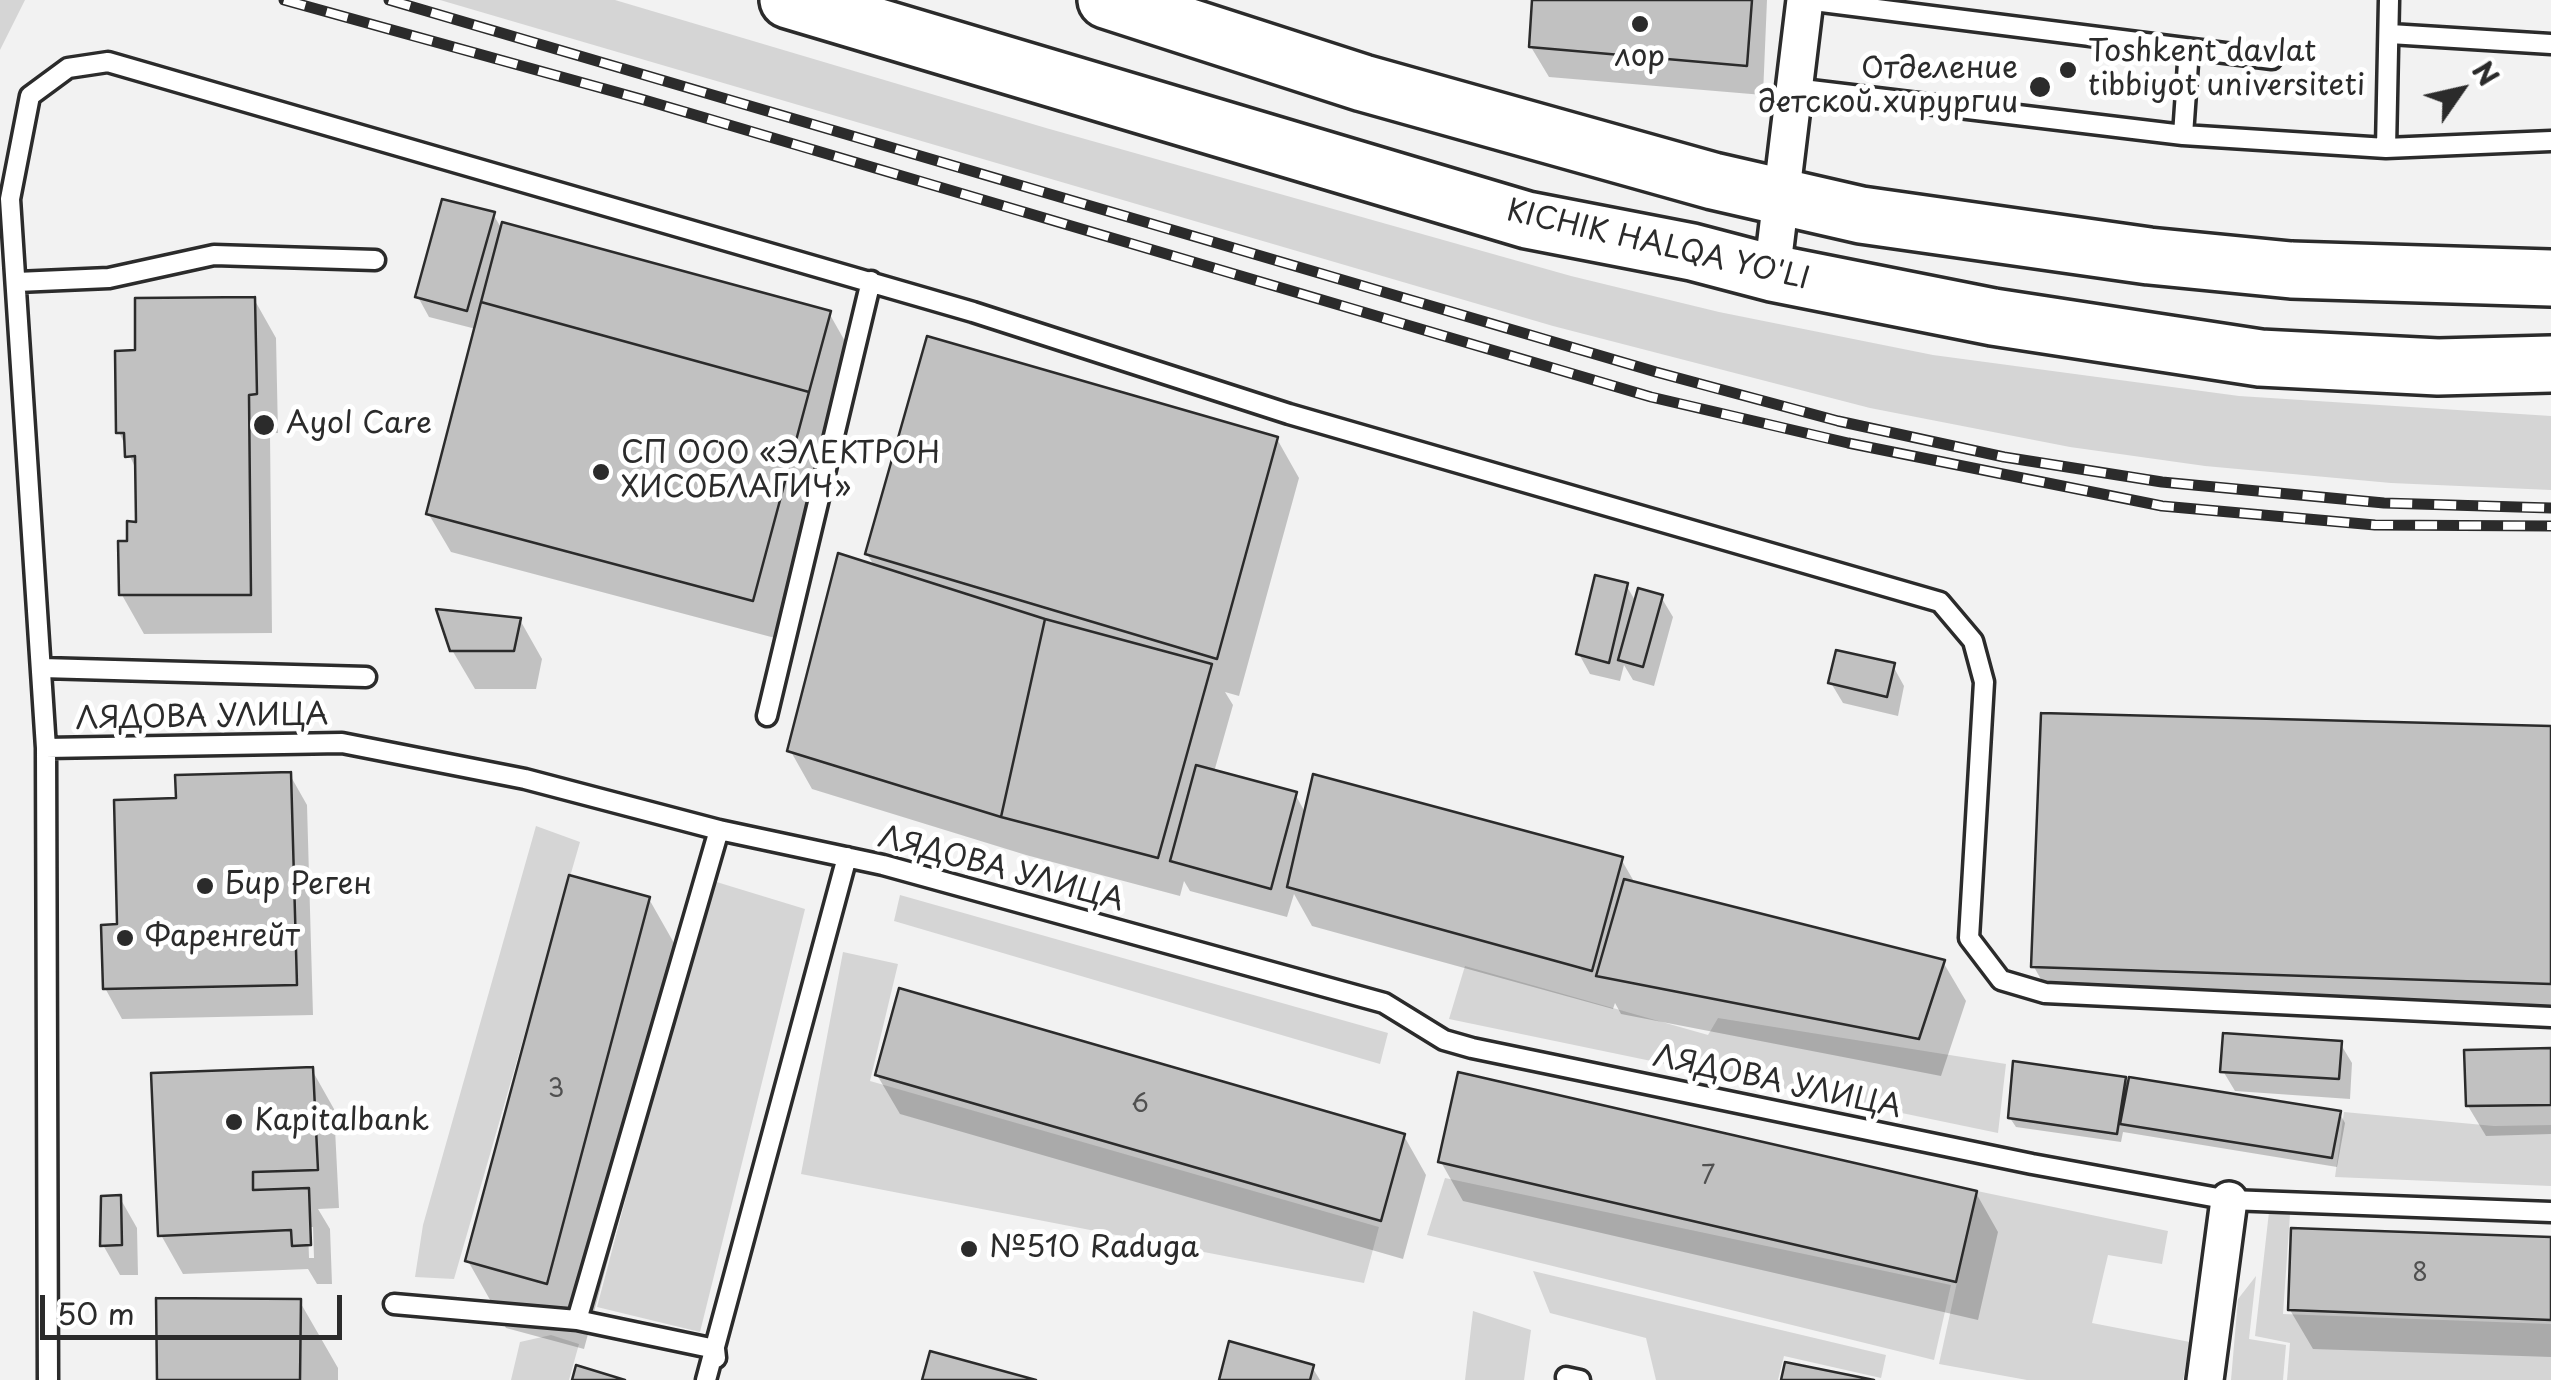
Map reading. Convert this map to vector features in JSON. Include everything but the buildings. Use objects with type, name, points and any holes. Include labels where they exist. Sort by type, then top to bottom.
[{"type":"highway","name":"KICHIK HALQA YO'LI","points":[[788,0],[1527,220],[1692,252],[1772,273],[1994,317],[2260,358],[2438,367],[2551,364]]},
{"type":"highway","points":[[1106,0],[1363,83],[1783,198],[1881,218],[2149,256],[2340,273],[2551,278]]},
{"type":"street","points":[[1772,273],[1805,0]]},
{"type":"street","points":[[2205,1380],[2229,1200]]},
{"type":"lane","points":[[1805,0],[2272,59]]},
{"type":"lane","points":[[2386,148],[2388,0]]},
{"type":"lane","points":[[2390,34],[2551,44]]},
{"type":"lane","points":[[2183,135],[2189,48]]},
{"type":"lane","points":[[46,748],[10,199],[30,96],[68,68],[108,62],[871,282],[1289,414],[1940,602],[1973,641],[1984,682],[1969,938],[2001,980],[2044,993],[2551,1017]]},
{"type":"lane","points":[[1794,88],[2183,135],[2386,148],[2551,141]]},
{"type":"lane","points":[[17,282],[108,278],[214,255],[375,260]]},
{"type":"lane","points":[[767,716],[871,282]]},
{"type":"lane","points":[[42,668],[366,677]]},
{"type":"lane","name":"ЛЯДОВА УЛИЦА","points":[[48,1380],[46,748],[342,743],[524,779],[719,830],[847,857],[1384,1003],[1444,1040],[1472,1048],[2032,1164],[2229,1200],[2551,1212]]},
{"type":"lane","points":[[577,1320],[719,830]]},
{"type":"lane","points":[[706,1380],[847,857]]},
{"type":"lane","points":[[394,1304],[577,1320],[715,1348]]},
{"type":"lane","points":[[715,1348],[718,1380]]},
{"type":"shaded area","points":[[0,0],[25,0],[0,50]]},
{"type":"shaded area","points":[[440,0],[615,0],[1046,128],[1571,276],[1719,312],[1933,355],[2239,396],[2551,416],[2551,490],[2391,483],[2205,466],[2070,447],[1870,408],[1553,326]]},
{"type":"shaded area","points":[[536,826],[580,842],[454,1279],[415,1277],[423,1225]]},
{"type":"shaded area","points":[[710,880],[805,909],[700,1332],[597,1307]]},
{"type":"shaded area","points":[[900,895],[1388,1033],[1380,1064],[894,921]]},
{"type":"shaded area","points":[[843,952],[898,964],[870,1081],[1379,1227],[1364,1283],[801,1174]]},
{"type":"shaded area","points":[[1465,966],[1708,1035],[1718,1018],[2006,1064],[1998,1133],[1449,1019]]},
{"type":"shaded area","points":[[2344,1112],[2494,1126],[2551,1125],[2551,1186],[2335,1177]]},
{"type":"shaded area","points":[[1445,1178],[1951,1285],[1934,1360],[1427,1235]]},
{"type":"shaded area","points":[[1977,1191],[2168,1231],[2162,1264],[2108,1255],[2092,1323],[2190,1342],[2183,1380],[2027,1380],[1939,1364]]},
{"type":"shaded area","points":[[2269,1212],[2290,1214],[2283,1314],[2551,1324],[2551,1380],[2287,1380],[2290,1343],[2255,1336]]},
{"type":"shaded area","points":[[1533,1271],[1886,1355],[1881,1378],[1784,1356],[1778,1380],[1656,1380],[1646,1338],[1550,1313]]},
{"type":"shaded area","points":[[2256,1276],[2249,1339],[2286,1345],[2283,1380],[2231,1380],[2238,1299]]},
{"type":"shaded area","points":[[1473,1311],[1531,1330],[1524,1380],[1465,1380]]},
{"type":"shaded area","points":[[551,1335],[579,1344],[569,1380],[511,1380],[520,1342]]},
{"type":"railway","points":[[284,0],[641,99],[1651,397],[1848,443],[2162,506],[2375,525],[2551,526]]},
{"type":"railway","points":[[389,0],[1656,372],[1838,421],[2004,457],[2162,482],[2384,503],[2551,508]]},
{"type":"place","name":"лор","points":[[1640,24]]},
{"type":"place","name":"Toshkent davlat tibbiyot universiteti","points":[[2068,70]]},
{"type":"place","name":"Отделение детской хирургии","points":[[2040,87]]},
{"type":"place","name":"Ayol Care","points":[[264,425]]},
{"type":"place","name":"СП ООО «ЭЛЕКТРОН ХИСОБЛАГИЧ»","points":[[601,472]]},
{"type":"place","name":"Бир Реген","points":[[205,886]]},
{"type":"place","name":"Фаренгейт","points":[[125,938]]},
{"type":"place","name":"Kapitalbank","points":[[234,1122]]},
{"type":"place","name":"№510 Raduga","points":[[969,1249]]}]
